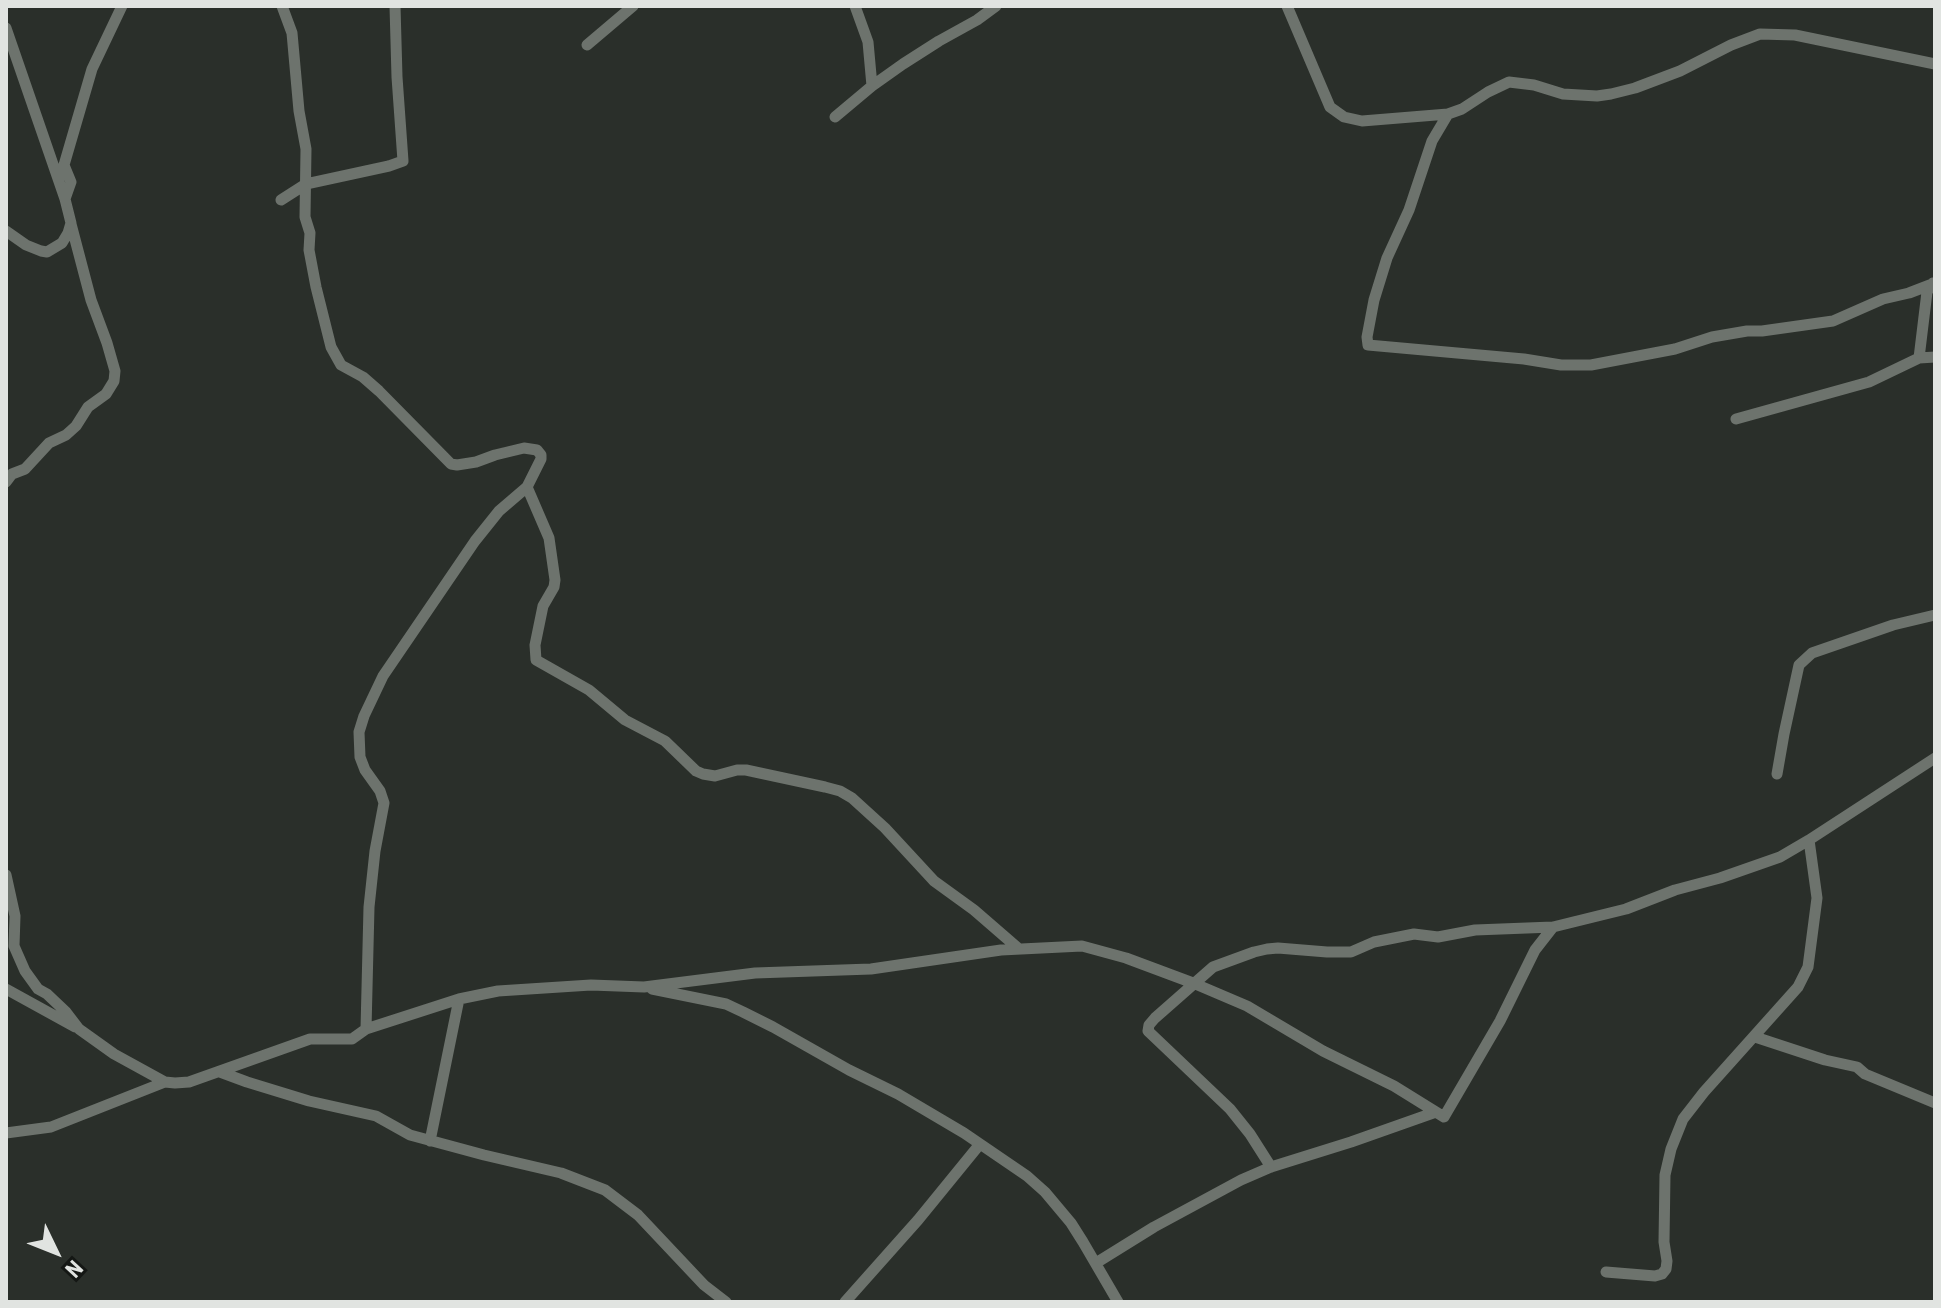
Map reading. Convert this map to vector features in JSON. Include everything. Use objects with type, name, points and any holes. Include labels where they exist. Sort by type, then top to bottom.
[{"type":"street","points":[[65,199],[71,182],[64,165],[88,82],[122,6]]},
{"type":"street","points":[[282,6],[292,33],[295,85],[306,149],[305,217],[310,233],[309,250],[331,347],[341,365],[363,377],[379,391],[451,464],[476,462],[524,448],[537,450],[541,459],[527,487],[499,511],[475,541],[391,664],[359,732],[360,757],[384,803],[370,891],[366,1029]]},
{"type":"street","points":[[281,200],[306,184],[403,161],[395,6]]},
{"type":"street","points":[[855,6],[868,42],[872,86]]},
{"type":"street","points":[[835,117],[872,86],[996,6]]},
{"type":"street","points":[[1287,6],[1327,102],[1350,119],[1362,121],[1448,114],[1509,82],[1534,85],[1563,94],[1611,94],[1680,71],[1760,34],[1795,35],[1935,64]]},
{"type":"street","points":[[587,45],[626,8]]},
{"type":"street","points":[[6,28],[65,199],[91,300],[115,371],[114,381],[106,394],[88,407],[76,426],[49,443],[25,469],[12,474],[6,482]]},
{"type":"street","points":[[1448,114],[1432,141],[1409,210],[1387,258],[1374,300],[1368,345],[1561,365],[1591,365],[1675,349],[1712,337],[1833,321],[1883,299],[1909,293],[1934,282]]},
{"type":"street","points":[[6,231],[26,245],[47,252],[62,243],[71,223]]},
{"type":"street","points":[[1919,358],[1927,292],[1934,282]]},
{"type":"street","points":[[1736,419],[1869,382],[1919,358],[1935,357]]},
{"type":"street","points":[[527,487],[549,538],[554,572],[554,587],[543,606],[535,645],[534,657],[539,663],[575,681],[625,720],[665,741],[696,771],[715,776],[746,770],[825,787],[852,798],[934,881],[1019,949]]},
{"type":"street","points":[[1777,774],[1799,665],[1812,653],[1893,625],[1935,615]]},
{"type":"street","points":[[1271,1167],[1230,1109],[1148,1032],[1155,1018],[1213,967],[1267,949],[1351,952],[1374,942],[1414,934],[1438,937],[1475,930],[1553,927],[1626,909],[1780,857],[1935,758]]},
{"type":"street","points":[[1606,1272],[1655,1276],[1666,1269],[1665,1175],[1683,1119],[1798,987],[1808,967],[1817,898],[1809,840]]},
{"type":"street","points":[[6,875],[15,916],[14,946],[25,971],[38,989],[66,1012],[79,1029]]},
{"type":"street","points":[[6,1133],[51,1127],[165,1082],[189,1082],[310,1039],[352,1039],[366,1029],[459,999],[498,991],[591,985],[644,987],[755,973],[887,967],[1019,949],[1090,947],[1193,983],[1256,1011],[1444,1117],[1500,1021],[1535,950],[1553,927]]},
{"type":"street","points":[[644,987],[726,1004],[898,1094],[980,1144],[1045,1192],[1071,1223],[1118,1302]]},
{"type":"street","points":[[6,989],[165,1082]]},
{"type":"street","points":[[430,1141],[459,999]]},
{"type":"street","points":[[1755,1037],[1857,1067],[1865,1074],[1935,1103]]},
{"type":"street","points":[[220,1072],[309,1101],[376,1116],[410,1135],[561,1173],[605,1190],[638,1215],[704,1285],[726,1302]]},
{"type":"street","points":[[1096,1263],[1241,1180],[1436,1112]]},
{"type":"street","points":[[845,1302],[980,1144]]}]
